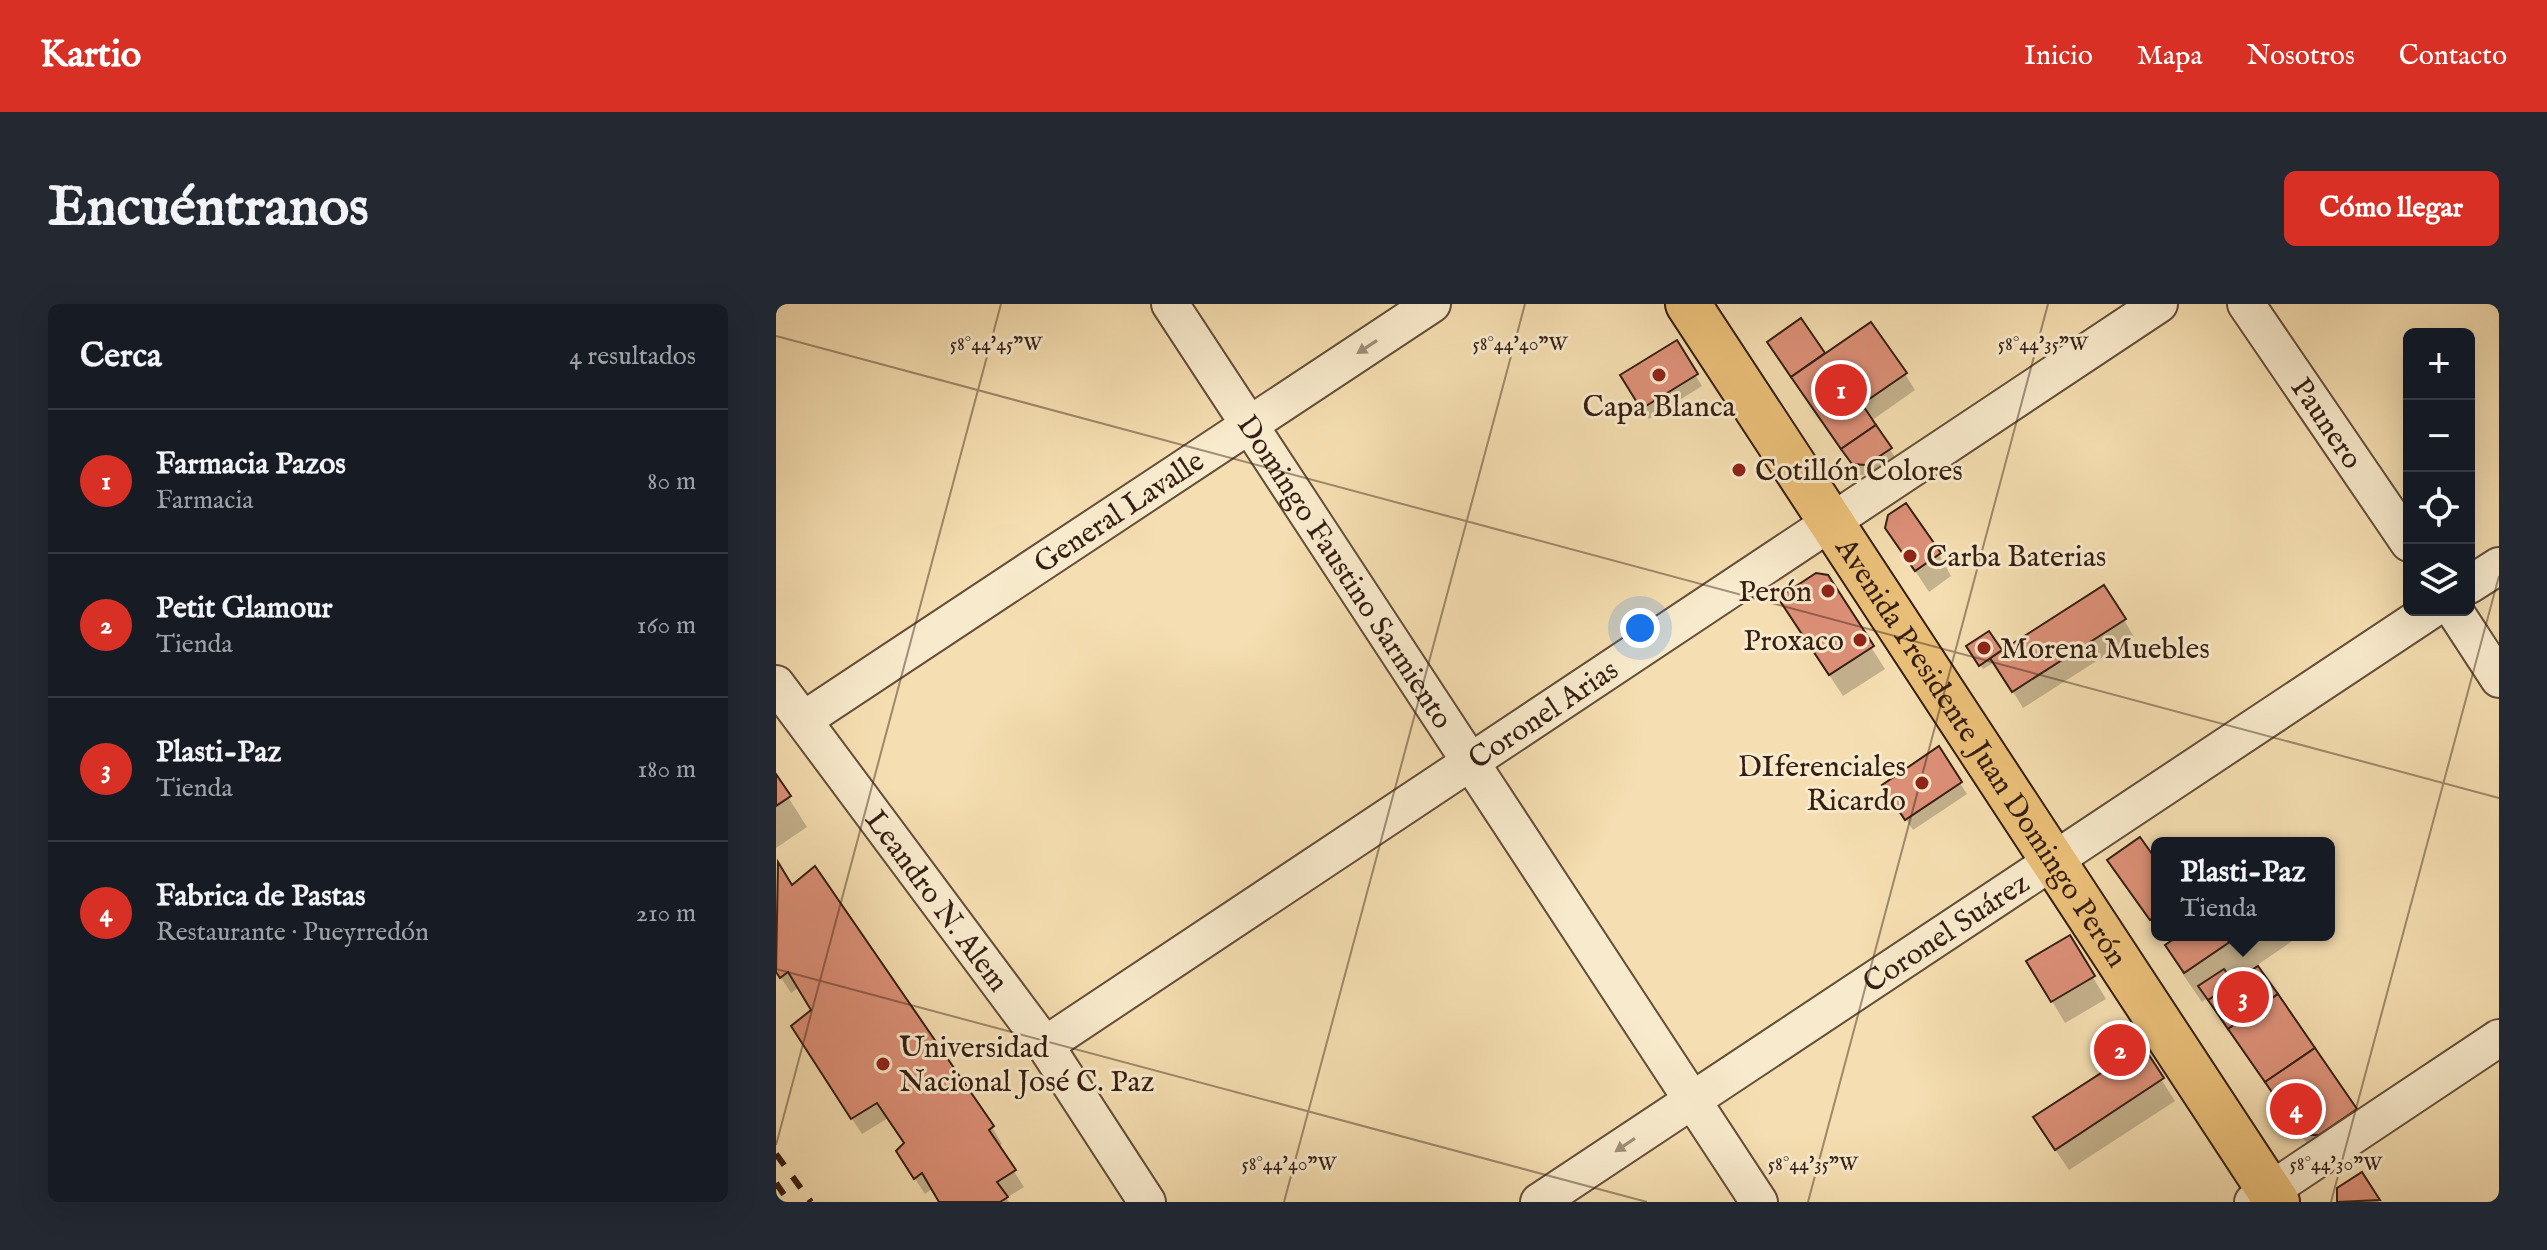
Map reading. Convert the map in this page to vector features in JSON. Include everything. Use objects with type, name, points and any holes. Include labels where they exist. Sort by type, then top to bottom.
[{"type":"main road","name":"Avenida Presidente Juan Domingo Perón","points":[[1688,304],[2054,859],[2267,1198]]},
{"type":"street","name":"Domingo Faustino Sarmiento","points":[[1170,304],[1472,763],[1690,1102],[1759,1202]]},
{"type":"street","name":"General Lavalle","points":[[805,719],[1432,304]]},
{"type":"street","name":"Coronel Arias","points":[[1045,1045],[1833,524],[2159,304]]},
{"type":"street","name":"Paunero","points":[[2246,304],[2403,534]]},
{"type":"street","points":[[2475,581],[2499,566]]},
{"type":"street","name":"Coronel Suárez","points":[[1539,1202],[2422,616]]},
{"type":"street","points":[[2458,616],[2499,679]]},
{"type":"street","name":"Leandro N. Alem","points":[[776,684],[1045,1045],[1147,1202]]},
{"type":"street","points":[[2267,1198],[2499,1038]]},
{"type":"building","points":[[1801,318],[1825,353],[1791,377],[1767,342]]},
{"type":"building","points":[[1871,322],[1907,373],[1862,404],[1876,425],[1841,449],[1791,377]]},
{"type":"building","name":"Capa Blanca","points":[[1677,340],[1698,374],[1641,409],[1620,375]]},
{"type":"building","points":[[1876,425],[1892,448],[1866,465],[1852,464],[1841,449]]},
{"type":"building","points":[[1906,503],[1941,553],[1915,571],[1885,528],[1888,515]]},
{"type":"building","points":[[1816,573],[1828,575],[1874,646],[1829,675],[1778,598]]},
{"type":"building","points":[[2104,585],[2126,619],[2012,692],[1990,658]]},
{"type":"building","name":"Morena Muebles","points":[[1989,631],[2002,650],[1979,666],[1966,646]]},
{"type":"building","name":"DIferenciales Ricardo","points":[[1939,746],[1962,782],[1905,820],[1882,785]]},
{"type":"building","points":[[776,774],[791,796],[776,806]]},
{"type":"building","points":[[2140,837],[2151,853],[2151,919],[2150,920],[2107,860]]},
{"type":"building","name":"Universidad Nacional José C. Paz","points":[[778,862],[792,885],[815,866],[994,1126],[989,1130],[1016,1170],[997,1182],[1008,1197],[1000,1202],[939,1202],[922,1173],[914,1179],[896,1151],[904,1143],[877,1103],[851,1119],[791,1026],[811,1010],[788,972],[780,978],[776,972]]},
{"type":"building","points":[[2070,935],[2095,976],[2051,1002],[2026,961]]},
{"type":"building","points":[[2171,941],[2231,941],[2184,973],[2165,945]]},
{"type":"building","points":[[2258,966],[2278,994],[2228,1029],[2208,1000]]},
{"type":"building","points":[[2224,969],[2234,983],[2208,1000],[2198,986]]},
{"type":"building","points":[[2278,994],[2315,1048],[2265,1082],[2228,1029]]},
{"type":"building","points":[[2134,1032],[2143,1046],[2107,1069],[2098,1055]]},
{"type":"building","points":[[2143,1046],[2164,1078],[2055,1150],[2033,1117]]},
{"type":"building","points":[[2315,1048],[2357,1109],[2319,1135],[2301,1135],[2265,1082]]},
{"type":"building","points":[[2362,1172],[2380,1200],[2337,1202],[2337,1188]]},
{"type":"railway","points":[[776,1154],[811,1202]]},
{"type":"railway","points":[[776,1183],[789,1202]]},
{"type":"place","name":"Capa Blanca","points":[[1659,375]]},
{"type":"place","name":"Farmacia Pazos","points":[[1841,390]]},
{"type":"place","name":"Cotillón Colores","points":[[1739,470]]},
{"type":"place","name":"Carba Baterias","points":[[1910,556]]},
{"type":"place","name":"Perón","points":[[1828,591]]},
{"type":"place","name":"Proxaco","points":[[1860,640]]},
{"type":"place","name":"Morena Muebles","points":[[1984,648]]},
{"type":"place","name":"DIferenciales Ricardo","points":[[1922,783]]},
{"type":"place","name":"Plasti-Paz","points":[[2243,997]]},
{"type":"place","name":"Petit Glamour","points":[[2120,1050]]},
{"type":"place","name":"Universidad Nacional José C. Paz","points":[[883,1064]]},
{"type":"place","name":"Fabrica de Pastas","points":[[2296,1109]]}]
